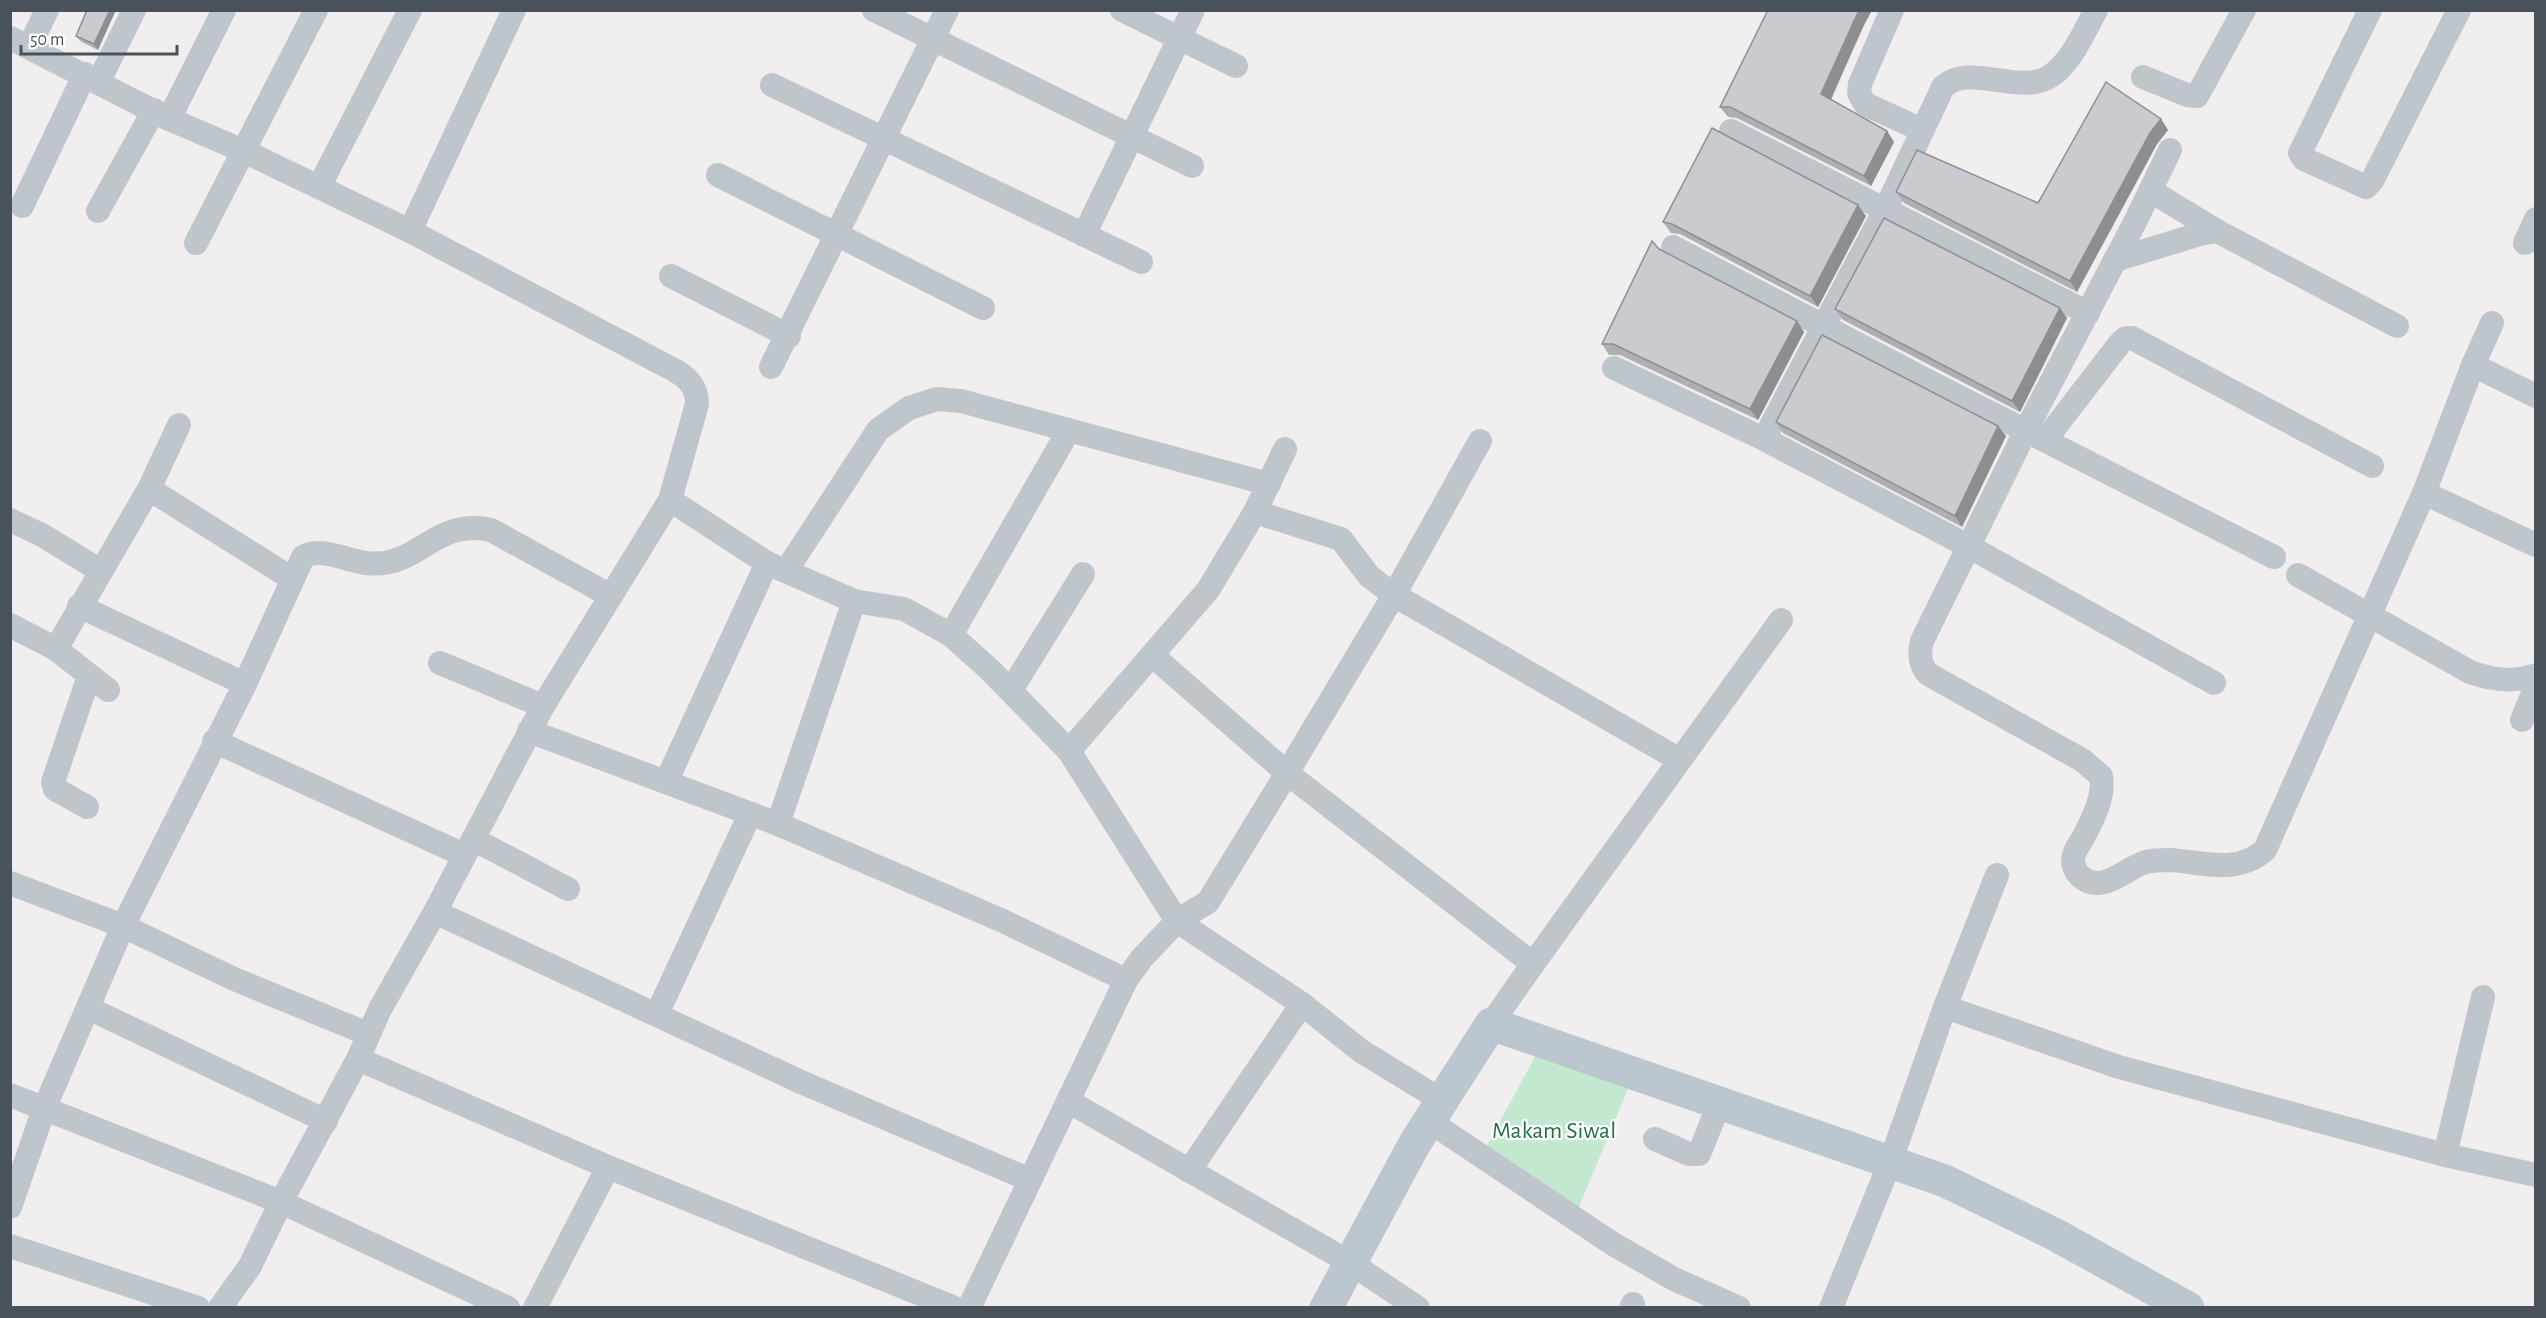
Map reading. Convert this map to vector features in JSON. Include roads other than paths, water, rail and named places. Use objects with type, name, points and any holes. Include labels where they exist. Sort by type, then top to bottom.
[{"type":"street","points":[[47,10],[20,42],[161,114],[410,231],[687,377],[697,395],[697,404],[675,484],[611,596],[543,706],[368,1034],[358,1059],[281,1202],[250,1266],[220,1308]]},
{"type":"street","points":[[22,206],[92,78],[134,10]]},
{"type":"street","points":[[98,211],[161,114],[224,10]]},
{"type":"street","points":[[196,243],[246,152],[316,10]]},
{"type":"street","points":[[319,188],[410,10]]},
{"type":"street","points":[[410,231],[514,10]]},
{"type":"street","points":[[874,10],[933,41],[1192,166]]},
{"type":"street","points":[[771,367],[789,336],[947,10]]},
{"type":"street","points":[[1122,10],[1236,66]]},
{"type":"street","points":[[1084,235],[1193,10]]},
{"type":"street","points":[[1892,10],[1860,84],[1859,93],[1865,104],[1922,130]]},
{"type":"street","points":[[1764,439],[1886,208],[1939,93],[1953,79],[2030,82],[2048,78],[2063,64],[2096,10]]},
{"type":"street","points":[[2143,76],[2187,95],[2197,96],[2244,10]]},
{"type":"street","points":[[2370,10],[2300,153],[2304,159],[2366,187],[2372,181],[2459,10]]},
{"type":"street","points":[[772,85],[1141,262]]},
{"type":"street","points":[[1731,130],[2088,313]]},
{"type":"street","points":[[2170,150],[2151,192],[2088,313],[2036,434],[1970,547],[1922,641],[1920,652],[1924,669],[2095,768],[2103,783],[2098,804],[2085,836],[2074,854],[2072,864],[2078,874],[2088,882],[2100,884],[2146,862],[2174,861],[2215,867],[2248,862],[2257,856],[2270,841],[2424,493],[2473,365],[2492,323]]},
{"type":"street","points":[[718,175],[983,308]]},
{"type":"street","points":[[2151,192],[2217,231],[2397,326]]},
{"type":"street","points":[[2525,243],[2535,219]]},
{"type":"street","points":[[2115,260],[2217,231]]},
{"type":"street","points":[[1673,247],[2274,557]]},
{"type":"street","points":[[671,276],[789,336]]},
{"type":"street","points":[[2036,434],[2120,343],[2126,338],[2133,338],[2372,466]]},
{"type":"street","points":[[2473,365],[2535,396]]},
{"type":"street","points":[[1614,368],[1764,439],[1970,547],[2214,683]]},
{"type":"street","points":[[666,782],[777,567],[878,430],[909,408],[924,402],[950,399],[1269,484]]},
{"type":"street","points":[[56,649],[149,489],[179,425]]},
{"type":"street","points":[[951,635],[1069,430]]},
{"type":"street","points":[[969,1308],[1028,1179],[1126,980],[1142,958],[1177,921],[1208,902],[1394,595],[1480,441]]},
{"type":"street","points":[[1069,751],[1208,590],[1255,512],[1286,449]]},
{"type":"street","points":[[675,484],[777,567],[854,601],[904,609],[951,635],[1011,690],[1069,751],[1177,921],[1302,1004],[1435,1110],[1613,1244],[1674,1279],[1740,1308]]},
{"type":"street","points":[[149,489],[291,578]]},
{"type":"street","points":[[2424,493],[2535,545]]},
{"type":"street","points":[[1255,512],[1341,539],[1369,576],[1394,595],[1678,759]]},
{"type":"street","points":[[10,520],[42,535],[101,571]]},
{"type":"street","points":[[10,1207],[44,1109],[123,926],[214,741],[245,684],[299,562],[308,554],[322,554],[369,564],[395,561],[416,552],[442,534],[473,526],[491,530],[611,596]]},
{"type":"street","points":[[1011,690],[1083,574]]},
{"type":"street","points":[[2298,575],[2479,675],[2506,680],[2523,680],[2535,675]]},
{"type":"street","points":[[778,824],[854,601]]},
{"type":"street","points":[[80,606],[245,684]]},
{"type":"street","points":[[1326,1308],[1349,1262],[1435,1110],[1491,1024],[1678,759],[1781,620]]},
{"type":"street","points":[[10,625],[56,649],[108,690]]},
{"type":"street","points":[[1153,656],[1287,773],[1533,964]]},
{"type":"street","points":[[440,663],[543,706]]},
{"type":"street","points":[[87,807],[55,789],[53,782],[89,676]]},
{"type":"street","points":[[2522,720],[2535,686]]},
{"type":"street","points":[[530,731],[778,824],[1003,921],[1126,980]]},
{"type":"street","points":[[214,741],[568,889]]},
{"type":"street","points":[[657,1014],[750,814]]},
{"type":"street","points":[[1831,1308],[1891,1160],[1945,1007],[1997,875]]},
{"type":"street","points":[[13,891],[123,926],[234,979],[368,1034]]},
{"type":"street","points":[[435,912],[801,1082],[1028,1179]]},
{"type":"street","points":[[2445,1155],[2483,997]]},
{"type":"street","points":[[1189,1171],[1302,1004]]},
{"type":"street","points":[[1945,1007],[2084,1056],[2445,1155],[2535,1175]]},
{"type":"street","points":[[88,1008],[326,1121]]},
{"type":"street","points":[[1491,1024],[1891,1160],[1945,1181],[2054,1234],[2188,1308]]},
{"type":"street","points":[[358,1059],[608,1167],[955,1308]]},
{"type":"street","points":[[10,1095],[281,1202],[508,1308]]},
{"type":"street","points":[[1068,1101],[1349,1262],[1418,1308]]},
{"type":"street","points":[[1655,1139],[1689,1154],[1699,1154],[1720,1102]]},
{"type":"street","points":[[535,1308],[608,1167]]},
{"type":"street","points":[[10,1246],[198,1308]]},
{"type":"park label","name":"Makam Siwal","points":[[1554,1131]]}]
